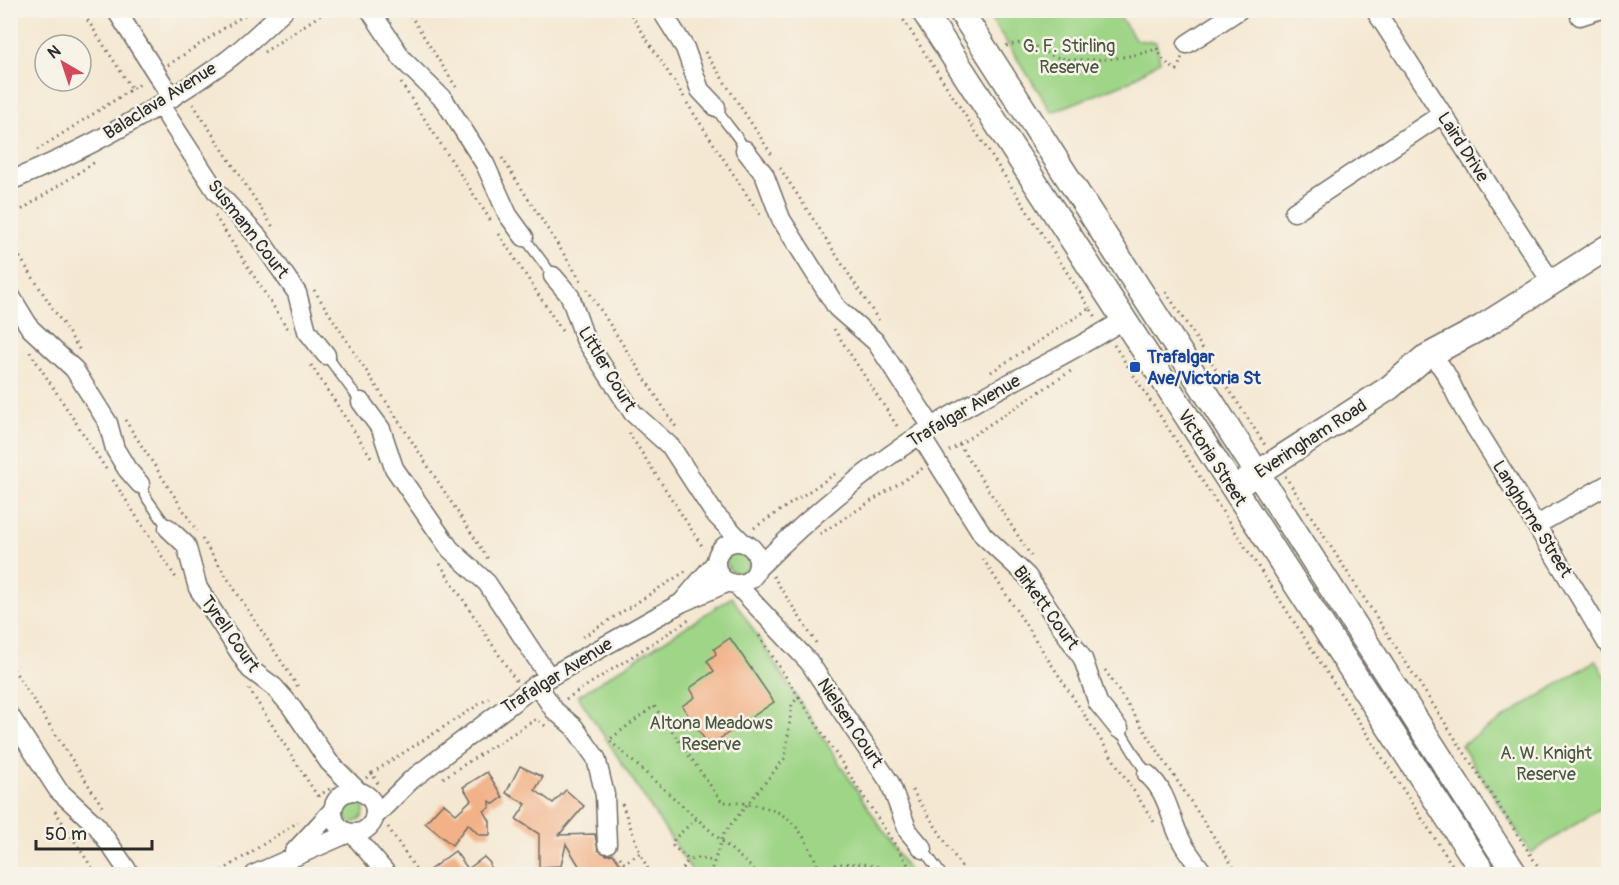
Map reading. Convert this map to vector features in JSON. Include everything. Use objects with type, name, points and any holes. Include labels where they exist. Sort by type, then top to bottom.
[{"type":"street","name":"Susmann Court","points":[[116,10],[156,74],[166,102],[216,191],[259,238],[297,293],[307,332],[318,359]]},
{"type":"street","name":"Balaclava Avenue","points":[[10,195],[18,178],[81,149],[166,102],[227,60],[284,10]]},
{"type":"street","points":[[661,10],[686,48],[700,90],[716,107]]},
{"type":"street","name":"Victoria Street","points":[[923,10],[1484,874]]},
{"type":"street","name":"Victoria Street","points":[[960,10],[1157,296],[1266,467],[1515,874]]},
{"type":"street","points":[[1186,44],[1239,10]]},
{"type":"street","name":"Laird Drive","points":[[1375,10],[1552,283]]},
{"type":"street","points":[[1580,16],[1598,10]]},
{"type":"street","points":[[374,12],[403,60],[444,100],[485,164],[508,215],[524,237]]},
{"type":"street","points":[[1294,212],[1442,114]]},
{"type":"street","name":"Birkett Court","points":[[745,150],[764,174],[781,219],[837,308],[876,342],[982,535],[1027,576],[1083,659],[1098,704],[1119,729]]},
{"type":"street","name":"Everingham Road","points":[[1233,490],[1389,388],[1434,362],[1482,327],[1608,247]]},
{"type":"street","name":"Littler Court","points":[[553,276],[570,296],[585,339],[628,406],[637,418],[671,447],[714,513],[745,543]]},
{"type":"street","points":[[10,296],[30,328],[74,369],[108,423],[119,456],[141,484]]},
{"type":"street","name":"Trafalgar Avenue","points":[[757,571],[790,534],[879,463],[926,431],[1124,320],[1157,296]]},
{"type":"street","name":"Langhorne Street","points":[[1434,362],[1537,525],[1608,645]]},
{"type":"street","points":[[361,402],[381,429],[394,468],[450,549],[487,583],[542,676],[553,707],[574,727],[596,758],[602,774],[605,795],[608,844]]},
{"type":"street","points":[[1537,525],[1608,484]]},
{"type":"street","name":"Littler Court","points":[[712,555],[719,530],[714,513]]},
{"type":"street","name":"Tyrell Court","points":[[168,528],[186,545],[198,588],[250,669],[274,687],[290,705],[329,762],[362,792]]},
{"type":"street","name":"Trafalgar Avenue","points":[[745,543],[764,543],[790,534]]},
{"type":"street","points":[[756,617],[755,588],[757,571],[757,555],[745,543],[727,544],[712,555],[719,574],[733,583],[747,582],[757,571]]},
{"type":"street","name":"Trafalgar Avenue","points":[[687,610],[712,555]]},
{"type":"street","name":"Trafalgar Avenue","points":[[378,821],[411,780],[542,676],[687,610],[733,583]]},
{"type":"street","name":"Nielsen Court","points":[[733,583],[756,617],[809,662],[890,783],[908,831],[923,849]]},
{"type":"street","points":[[10,716],[58,790],[97,826],[129,874]]},
{"type":"street","name":"Tyrell Court","points":[[328,808],[329,762]]},
{"type":"street","points":[[1147,774],[1161,790],[1181,841],[1204,874]]},
{"type":"street","name":"Trafalgar Avenue","points":[[362,792],[382,791],[411,780]]},
{"type":"street","points":[[289,858],[328,808],[344,793],[362,792],[374,804],[378,821],[376,847],[386,872]]},
{"type":"street","points":[[328,808],[336,825],[351,833],[386,872]]},
{"type":"street","points":[[255,874],[351,833],[365,830],[378,821]]},
{"type":"lane","points":[[716,107],[722,120],[741,140],[745,150]]},
{"type":"lane","points":[[524,237],[553,276]]},
{"type":"lane","points":[[318,359],[361,402]]},
{"type":"lane","points":[[141,484],[148,500],[168,528]]},
{"type":"lane","points":[[1119,729],[1147,774]]},
{"type":"lane","points":[[923,849],[941,874]]},
{"type":"path","points":[[81,10],[132,88]]},
{"type":"path","points":[[29,155],[252,10]]},
{"type":"path","points":[[407,10],[458,90]]},
{"type":"path","points":[[897,10],[1090,308]]},
{"type":"path","points":[[1006,46],[1030,44],[1052,56],[1073,60],[1141,56],[1157,48],[1161,58],[1170,67],[1178,70],[1186,44]]},
{"type":"path","points":[[704,50],[885,329]]},
{"type":"path","points":[[400,80],[568,340]]},
{"type":"path","points":[[190,100],[274,229]]},
{"type":"path","points":[[496,149],[682,436]]},
{"type":"path","points":[[213,213],[290,332]]},
{"type":"path","points":[[313,289],[494,568]]},
{"type":"path","points":[[1157,296],[1266,467],[1543,874]]},
{"type":"path","points":[[1113,344],[1458,874]]},
{"type":"path","points":[[30,352],[183,589]]},
{"type":"path","points":[[318,359],[374,462]]},
{"type":"path","points":[[627,430],[712,555]]},
{"type":"path","points":[[924,467],[930,477]]},
{"type":"path","points":[[982,556],[1162,835]]},
{"type":"path","points":[[438,561],[516,681]]},
{"type":"path","points":[[435,783],[536,719],[687,610]]},
{"type":"path","points":[[756,617],[799,697],[914,874]]},
{"type":"path","points":[[10,664],[108,814]]},
{"type":"path","points":[[506,687],[516,681],[542,676]]},
{"type":"path","points":[[248,688],[320,800],[328,808]]},
{"type":"path","points":[[372,774],[496,693]]},
{"type":"path","points":[[710,874],[720,839],[785,758],[792,704],[799,697]]},
{"type":"path","points":[[759,874],[609,740],[654,706],[722,802],[748,802],[779,812],[795,824],[811,848],[821,874]]},
{"type":"path","points":[[536,719],[553,730]]},
{"type":"path","points":[[605,795],[615,796],[620,801],[640,853],[652,874]]},
{"type":"path","points":[[697,818],[672,843],[676,851],[688,860],[705,858],[714,861]]},
{"type":"path","points":[[216,874],[301,820]]},
{"type":"path","points":[[378,821],[419,874]]},
{"type":"path","points":[[620,857],[624,863],[640,853]]},
{"type":"path","points":[[680,874],[688,860]]},
{"type":"path","points":[[806,874],[819,868],[844,863],[875,864],[900,874]]},
{"type":"path","points":[[639,874],[648,869]]},
{"type":"green space","name":"G. F. Stirling Reserve","points":[[986,11],[1116,11],[1136,40],[1156,42],[1160,61],[1128,82],[1052,112]]},
{"type":"green space","points":[[738,551],[746,554],[749,562],[746,570],[738,573],[730,570],[727,562],[730,554]]},
{"type":"green space","name":"Altona Meadows Reserve","points":[[732,597],[911,874],[694,874],[578,696]]},
{"type":"green space","name":"A. W. Knight Reserve","points":[[1596,660],[1608,681],[1608,803],[1531,853],[1461,745]]},
{"type":"green space","points":[[353,800],[361,803],[364,811],[361,819],[353,822],[345,819],[342,811],[345,803]]},
{"type":"building","points":[[730,638],[774,702],[709,746],[682,706],[695,697],[690,688],[714,671],[707,661],[716,654],[714,649]]},
{"type":"building","points":[[520,766],[543,777],[535,790],[553,803],[566,790],[584,806],[559,835],[595,834],[598,850],[607,855],[613,854],[627,874],[584,874],[566,844],[561,866],[539,867],[539,834],[516,819],[526,804],[506,793]]},
{"type":"building","points":[[487,772],[503,797],[494,804],[490,801],[490,807],[484,811],[490,821],[490,835],[479,835],[468,824],[452,845],[425,823],[443,803],[456,814],[471,800],[463,787]]},
{"type":"building","points":[[455,851],[468,869],[484,857],[490,863],[490,874],[424,874]]},
{"type":"place","name":"Trafalgar Ave/Victoria St","points":[[1135,367]]}]
